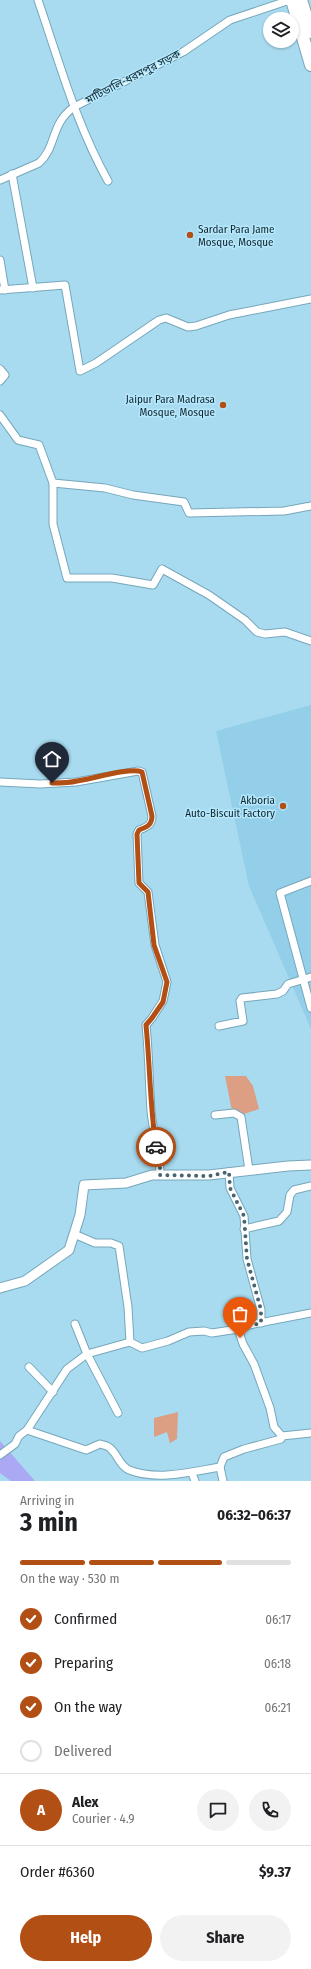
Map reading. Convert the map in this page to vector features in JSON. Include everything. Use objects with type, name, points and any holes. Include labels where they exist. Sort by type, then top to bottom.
[{"type":"highway","points":[[291,0],[311,65]]},
{"type":"highway","points":[[301,0],[311,32]]},
{"type":"street","points":[[38,0],[74,107],[94,156],[108,181]]},
{"type":"street","name":"মাটিডালি-ধরমপুর সড়ক","points":[[0,180],[39,163],[44,158],[59,121],[74,107],[183,52],[230,20],[291,0]]},
{"type":"street","points":[[12,174],[33,288]]},
{"type":"street","points":[[0,260],[2,290],[64,285],[80,371],[96,363],[159,320],[166,318],[188,326],[196,326],[229,315],[311,299]]},
{"type":"street","points":[[0,368],[5,375],[0,382]]},
{"type":"street","points":[[0,415],[18,440],[39,445],[53,484],[53,524],[67,578],[112,578],[153,585],[162,569],[209,594],[245,620],[258,632],[265,634],[285,632],[311,641]]},
{"type":"street","points":[[53,484],[104,488],[133,496],[184,502],[189,513],[284,511],[311,506]]},
{"type":"street","points":[[0,782],[40,784],[76,782],[138,771],[142,772],[152,822],[147,827],[139,830],[137,834],[139,883],[148,892],[154,945],[167,982],[163,1002],[146,1025],[149,1056],[151,1112],[160,1159],[160,1175]]},
{"type":"street","points":[[311,881],[280,893],[311,1008]]},
{"type":"street","points":[[219,1026],[243,1021],[240,1001],[242,998],[277,994],[283,991],[288,984],[311,977]]},
{"type":"street","points":[[215,1115],[234,1113],[240,1117],[249,1170]]},
{"type":"street","points":[[0,1288],[25,1281],[69,1250],[80,1215],[84,1185],[126,1183],[145,1176],[209,1176],[229,1172],[311,1165]]},
{"type":"street","points":[[229,1172],[230,1188],[244,1216],[247,1259],[261,1310],[261,1323]]},
{"type":"street","points":[[244,1230],[279,1221],[287,1212],[290,1195],[294,1190],[311,1186]]},
{"type":"street","points":[[74,1234],[95,1243],[111,1243],[119,1246],[128,1307],[130,1342]]},
{"type":"street","points":[[0,1455],[15,1444],[19,1436],[27,1430],[67,1369],[87,1354],[130,1342],[142,1348],[168,1341],[189,1332],[204,1331],[212,1333],[311,1314]]},
{"type":"street","points":[[75,1324],[87,1354],[118,1413]]},
{"type":"street","points":[[238,1329],[243,1344],[254,1364],[270,1408],[274,1427],[282,1436]]},
{"type":"street","points":[[29,1367],[53,1392]]},
{"type":"street","points":[[27,1430],[86,1450],[100,1444],[111,1449],[119,1463],[129,1470],[146,1476],[173,1477],[220,1467]]},
{"type":"street","points":[[223,1481],[220,1467],[224,1457],[244,1449],[281,1439],[282,1436],[311,1433]]},
{"type":"street","points":[[192,1473],[195,1481]]},
{"type":"shaded area","points":[[311,705],[311,1029],[249,886],[216,731]]},
{"type":"shaded area","points":[[225,1076],[246,1076],[253,1086],[259,1109],[241,1115],[238,1111],[232,1111]]},
{"type":"shaded area","points":[[178,1412],[177,1439],[170,1443],[167,1432],[154,1437],[154,1418]]},
{"type":"shaded area","points":[[0,1441],[35,1481],[11,1481],[0,1473]]},
{"type":"way so far","points":[[156,1147],[160,1159],[160,1175],[209,1176],[229,1172],[230,1188],[244,1216],[247,1259],[261,1310],[261,1323],[238,1329],[240,1338]]},
{"type":"place","name":"Sardar Para Jame Mosque, Mosque","points":[[190,235]]},
{"type":"place","name":"Jaipur Para Madrasa Mosque, Mosque","points":[[223,405]]},
{"type":"place","name":"Akboria Auto-Biscuit Factory","points":[[283,806]]},
{"type":"route","points":[[52,783],[76,782],[115,774],[138,771],[142,772],[152,822],[147,827],[139,830],[137,834],[139,883],[148,892],[154,945],[167,982],[163,1002],[146,1025],[149,1056],[151,1112],[156,1147]]}]
